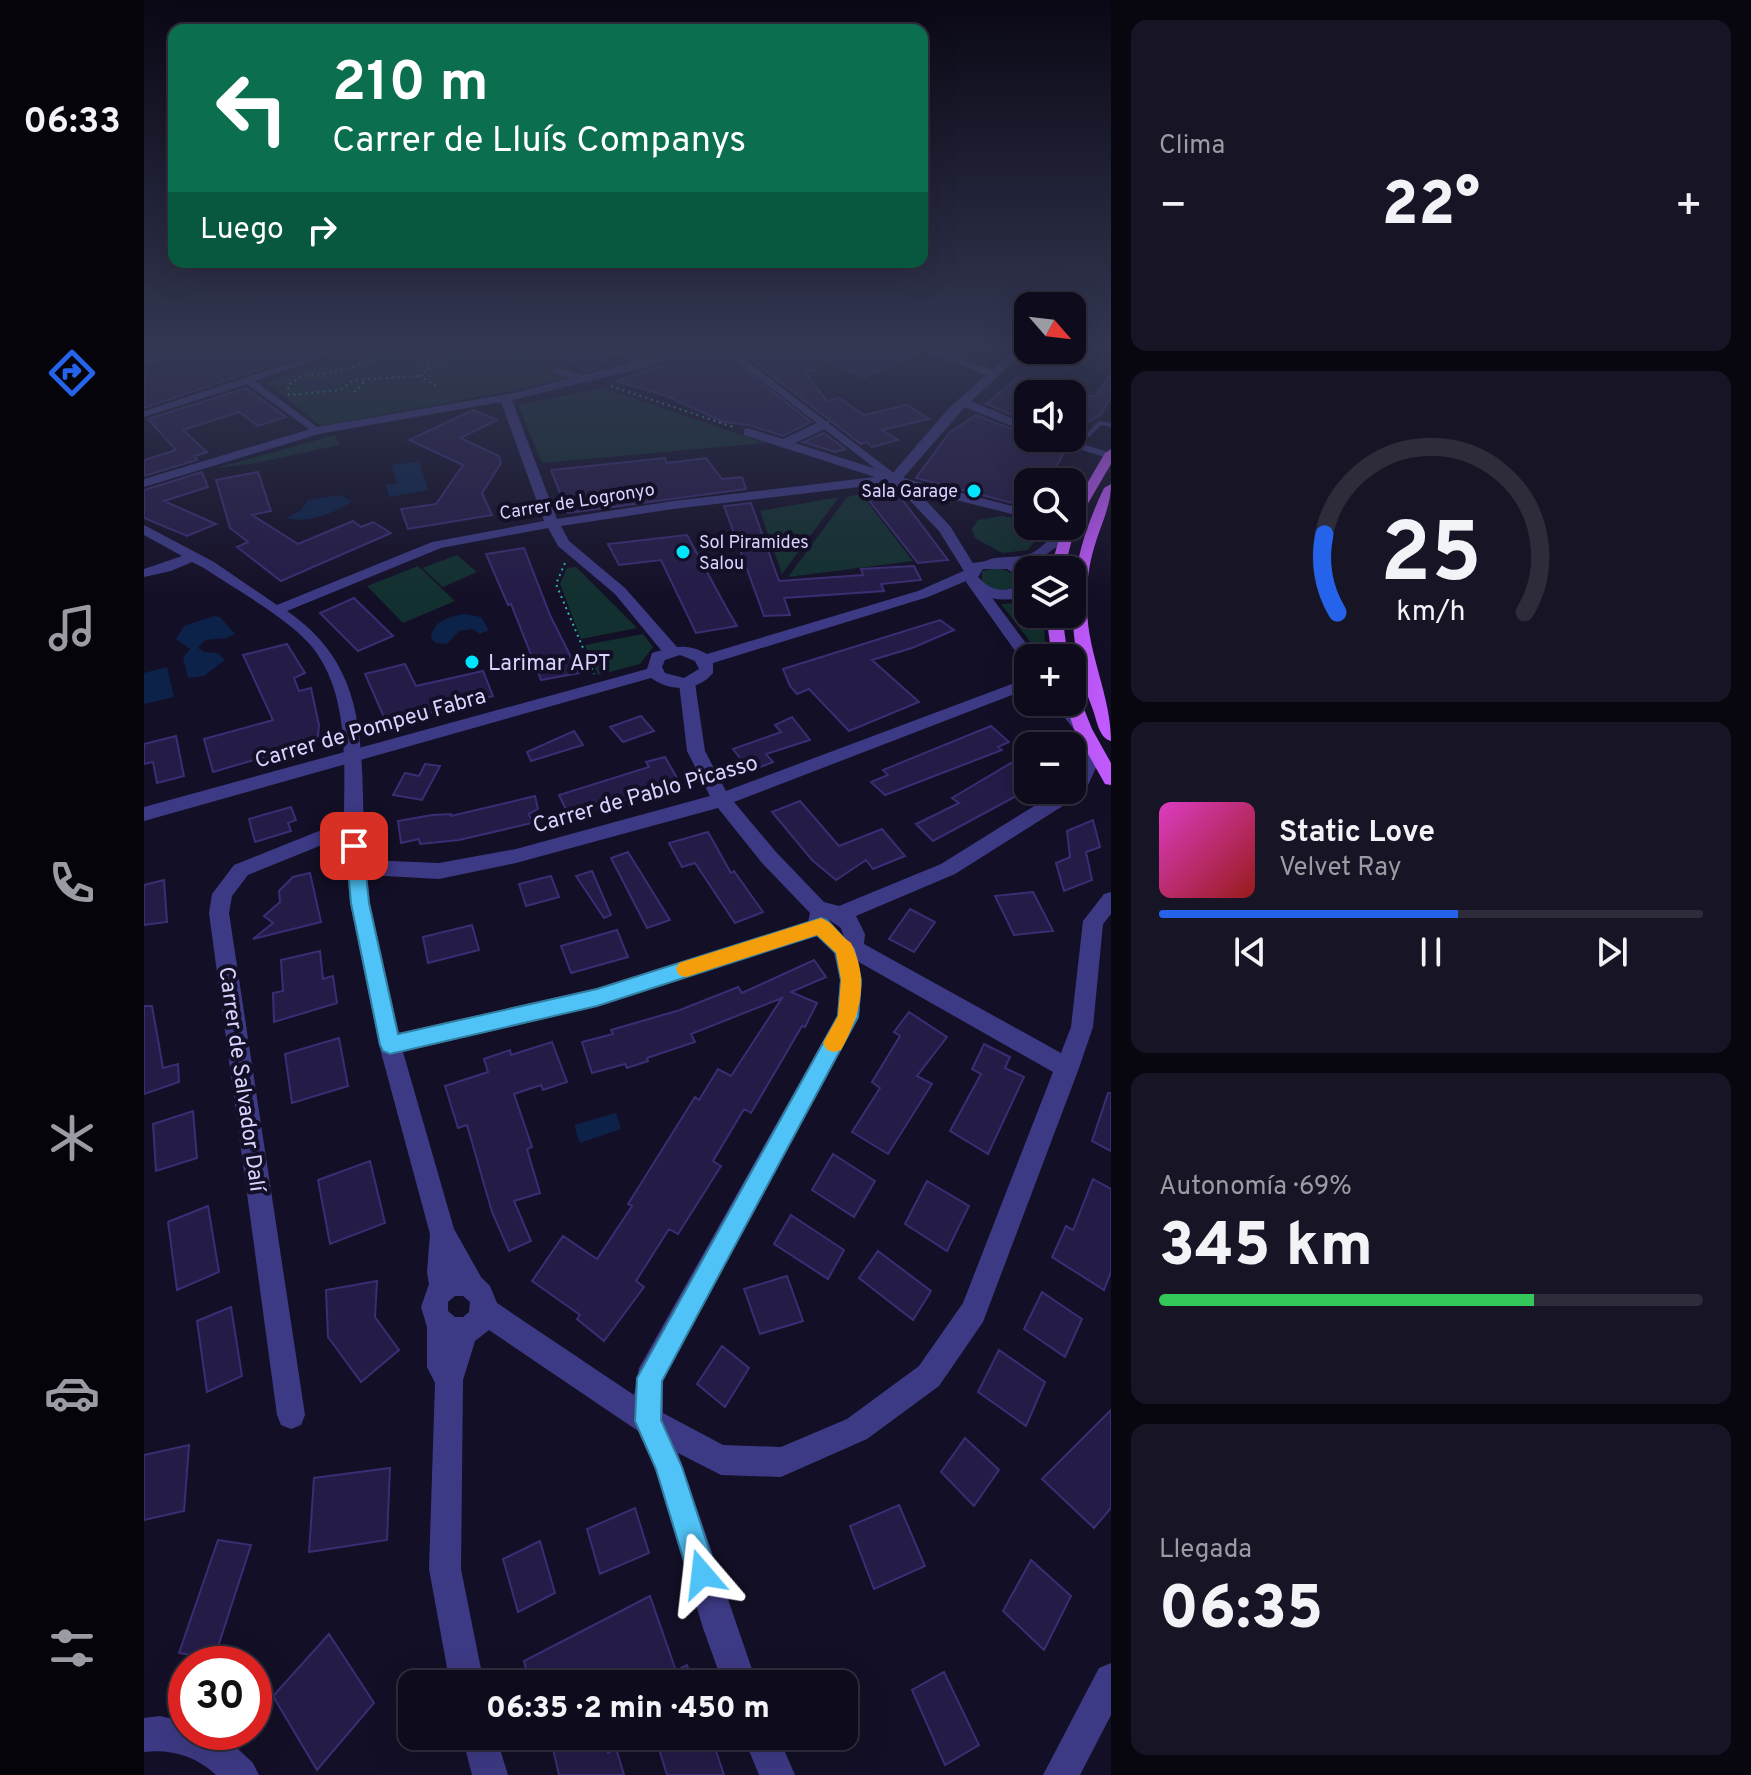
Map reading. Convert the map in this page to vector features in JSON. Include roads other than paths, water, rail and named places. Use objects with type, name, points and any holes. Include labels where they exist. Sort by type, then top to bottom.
[{"type":"main road","points":[[1086,497],[1110,454]]},
{"type":"main road","points":[[1082,556],[1095,518],[1111,488]]},
{"type":"main road","points":[[1079,628],[1097,702],[1111,735]]},
{"type":"main road","points":[[1086,735],[1111,779]]},
{"type":"street","points":[[144,483],[308,434]]},
{"type":"street","points":[[518,434],[552,523],[563,543],[620,591],[671,651]]},
{"type":"street","points":[[754,434],[898,480],[1014,510]]},
{"type":"street","points":[[784,444],[805,434]]},
{"type":"street","points":[[838,434],[898,480],[945,529],[975,583],[1019,644]]},
{"type":"street","points":[[898,480],[936,434]]},
{"type":"street","points":[[1086,448],[1110,454]]},
{"type":"street","name":"Carrer de Logronyo","points":[[277,610],[437,545],[552,523],[673,505],[898,480]]},
{"type":"street","points":[[1095,518],[1111,521]]},
{"type":"street","points":[[144,529],[193,556],[277,610],[320,646],[347,708],[353,757],[353,825],[360,903],[390,1045],[443,1234],[440,1272],[458,1286],[480,1292],[462,1323],[449,1380],[445,1569],[464,1670]]},
{"type":"street","points":[[945,529],[1004,564]]},
{"type":"street","points":[[975,583],[978,566],[1031,558],[1052,540]]},
{"type":"street","points":[[144,573],[166,568],[193,556]]},
{"type":"street","points":[[923,594],[975,583]]},
{"type":"street","points":[[704,660],[923,594],[975,583],[1014,591]]},
{"type":"street","points":[[1076,628],[1079,637]]},
{"type":"street","points":[[671,651],[693,653],[704,660],[707,669],[704,674],[687,683],[668,682],[655,672],[655,662],[671,651]]},
{"type":"street","name":"Carrer de Pompeu Fabra","points":[[144,814],[655,672]]},
{"type":"street","points":[[687,683],[696,752],[722,800],[797,888],[827,917],[834,942],[1067,1068]]},
{"type":"street","name":"Carrer de Pablo Picasso","points":[[356,867],[439,871],[516,856],[722,800],[1014,688]]},
{"type":"street","points":[[1071,716],[1084,732]]},
{"type":"street","points":[[1086,735],[1089,763],[1086,770]]},
{"type":"street","points":[[390,1045],[597,997],[827,917],[948,869],[1052,804]]},
{"type":"street","name":"Carrer de Salvador Dalí","points":[[291,1415],[219,913],[222,894],[241,870],[353,825]]},
{"type":"street","points":[[458,1286],[436,1304],[437,1320],[462,1323],[490,1314],[648,1421],[721,1460],[781,1462],[857,1429],[929,1376],[973,1312],[1082,1027],[1093,921],[1111,900]]},
{"type":"street","points":[[735,1670],[669,1467],[648,1421],[649,1378],[848,1017],[851,980],[848,949]]},
{"type":"street","points":[[1061,1775],[1111,1680]]},
{"type":"street","points":[[144,1735],[160,1733],[209,1745],[241,1775]]},
{"type":"street","points":[[483,1750],[490,1775]]},
{"type":"street","points":[[766,1750],[777,1775]]},
{"type":"water","points":[[419,461],[428,490],[389,497],[386,485],[397,483],[392,465]]},
{"type":"water","points":[[340,495],[352,501],[321,516],[303,520],[287,518],[301,510],[308,500]]},
{"type":"water","points":[[464,614],[481,617],[489,630],[480,634],[473,629],[459,631],[447,644],[436,643],[431,638],[438,624]]},
{"type":"water","points":[[214,616],[220,617],[235,634],[205,640],[198,648],[204,652],[218,653],[225,660],[204,676],[188,678],[183,658],[190,649],[176,639],[184,626]]},
{"type":"water","points":[[167,667],[174,697],[144,704],[144,673]]},
{"type":"water","points":[[616,1113],[621,1129],[580,1143],[574,1125]]},
{"type":"place","name":"Sala Garage","points":[[974,491]]},
{"type":"place","name":"Sol Piramides Salou","points":[[683,552]]},
{"type":"place","name":"Larimar APT","points":[[472,662]]}]
